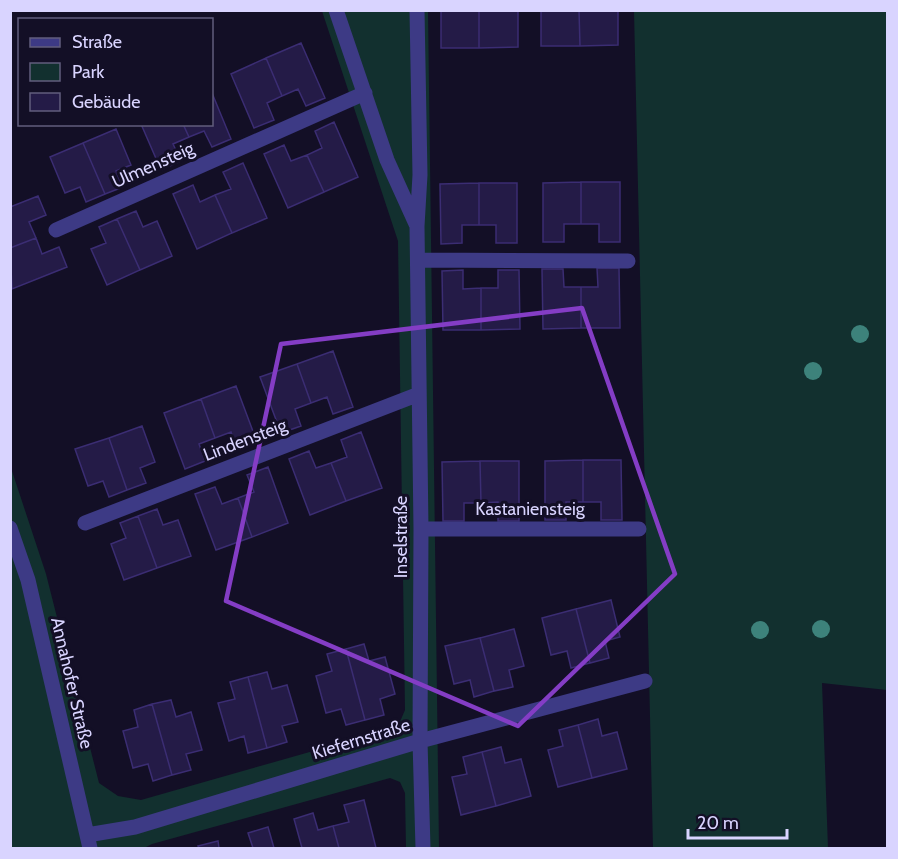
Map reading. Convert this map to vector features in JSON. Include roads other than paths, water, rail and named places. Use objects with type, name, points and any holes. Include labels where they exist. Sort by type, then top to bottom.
[{"type":"street","name":"Inselstraße","points":[[336,10],[387,160],[417,226]]},
{"type":"street","name":"Inselstraße","points":[[417,10],[420,175],[417,226],[421,529],[420,741],[423,849]]},
{"type":"street","name":"Ulmensteig","points":[[56,230],[365,93]]},
{"type":"street","points":[[418,260],[628,261]]},
{"type":"street","name":"Lindensteig","points":[[85,523],[418,394]]},
{"type":"street","name":"Annahofer Straße","points":[[10,528],[28,580],[89,842]]},
{"type":"street","name":"Kastaniensteig","points":[[421,529],[639,529]]},
{"type":"street","name":"Kiefernstraße","points":[[89,842],[420,741],[645,681]]}]
